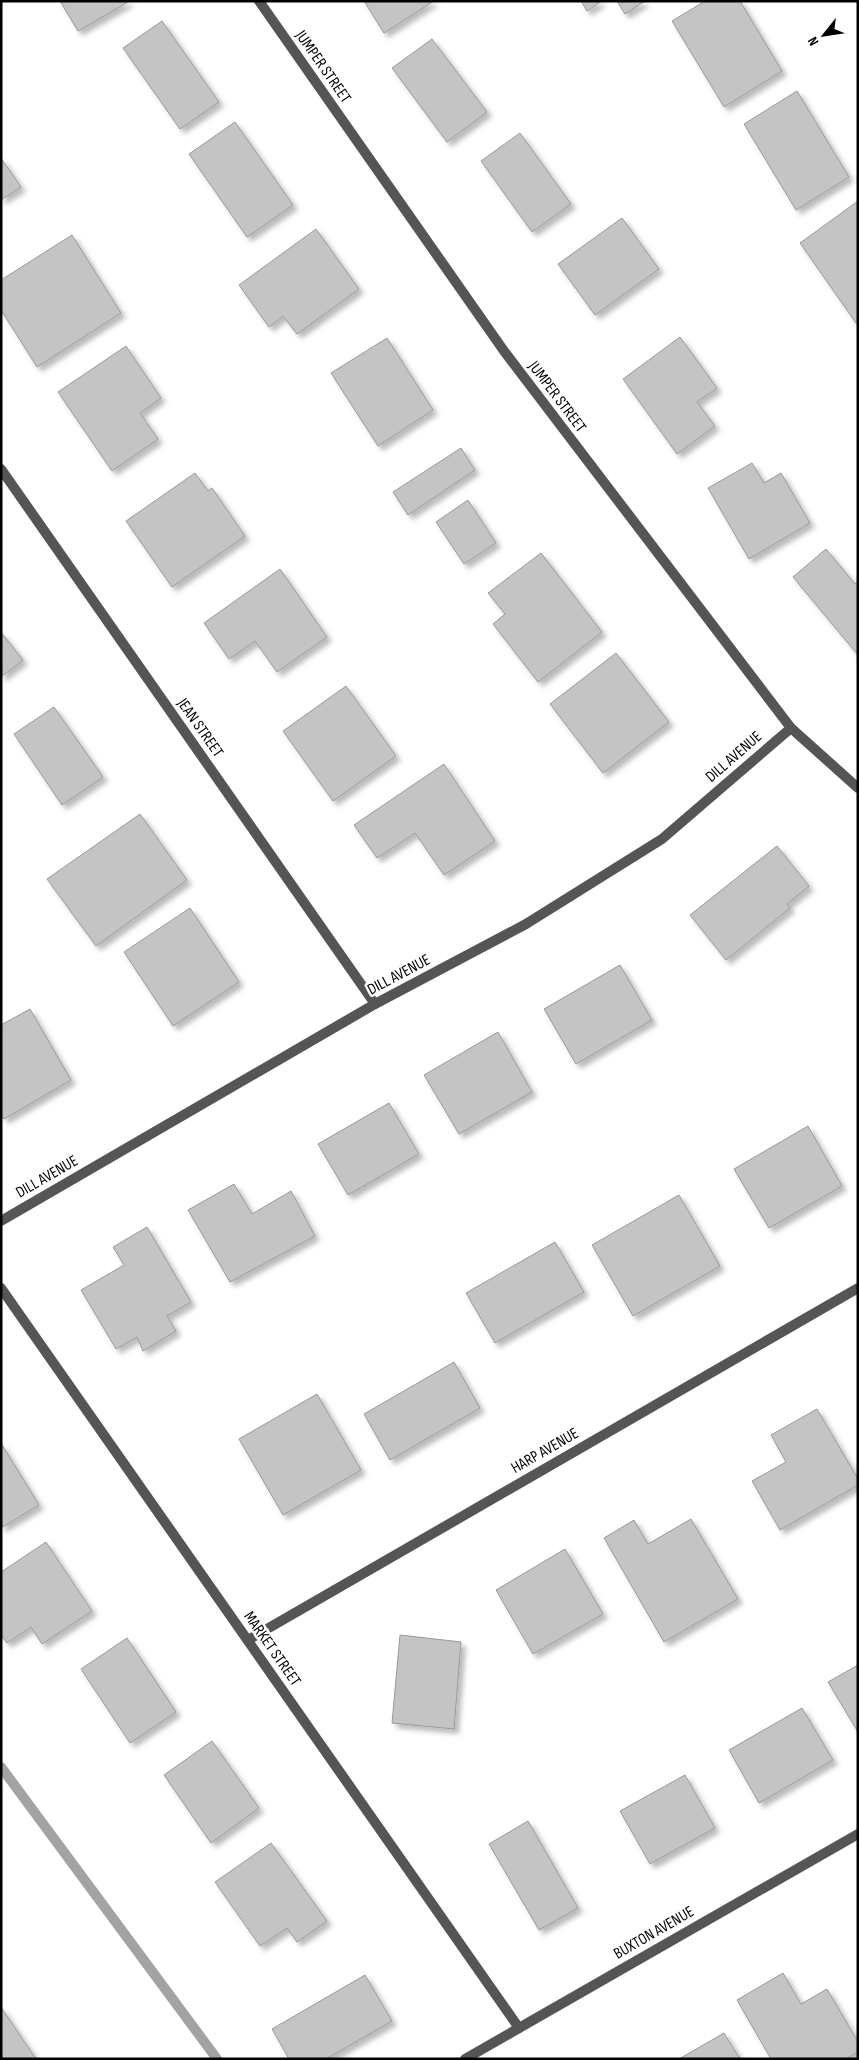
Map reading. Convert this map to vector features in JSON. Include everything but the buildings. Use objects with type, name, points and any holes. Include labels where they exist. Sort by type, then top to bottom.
[{"type":"street","name":"JUMPER STREET","points":[[259,1],[504,352],[791,728],[858,788]]},
{"type":"street","name":"JEAN STREET","points":[[1,469],[375,1004]]},
{"type":"street","name":"DILL AVENUE","points":[[1,1221],[375,1004],[526,924],[662,839],[791,728]]},
{"type":"street","name":"MARKET STREET","points":[[1,1288],[519,2028]]},
{"type":"street","name":"HARP AVENUE","points":[[248,1640],[858,1288]]},
{"type":"street","name":"BUXTON AVENUE","points":[[466,2059],[858,1834]]},
{"type":"waterway","points":[[1,1767],[217,2059]]}]
